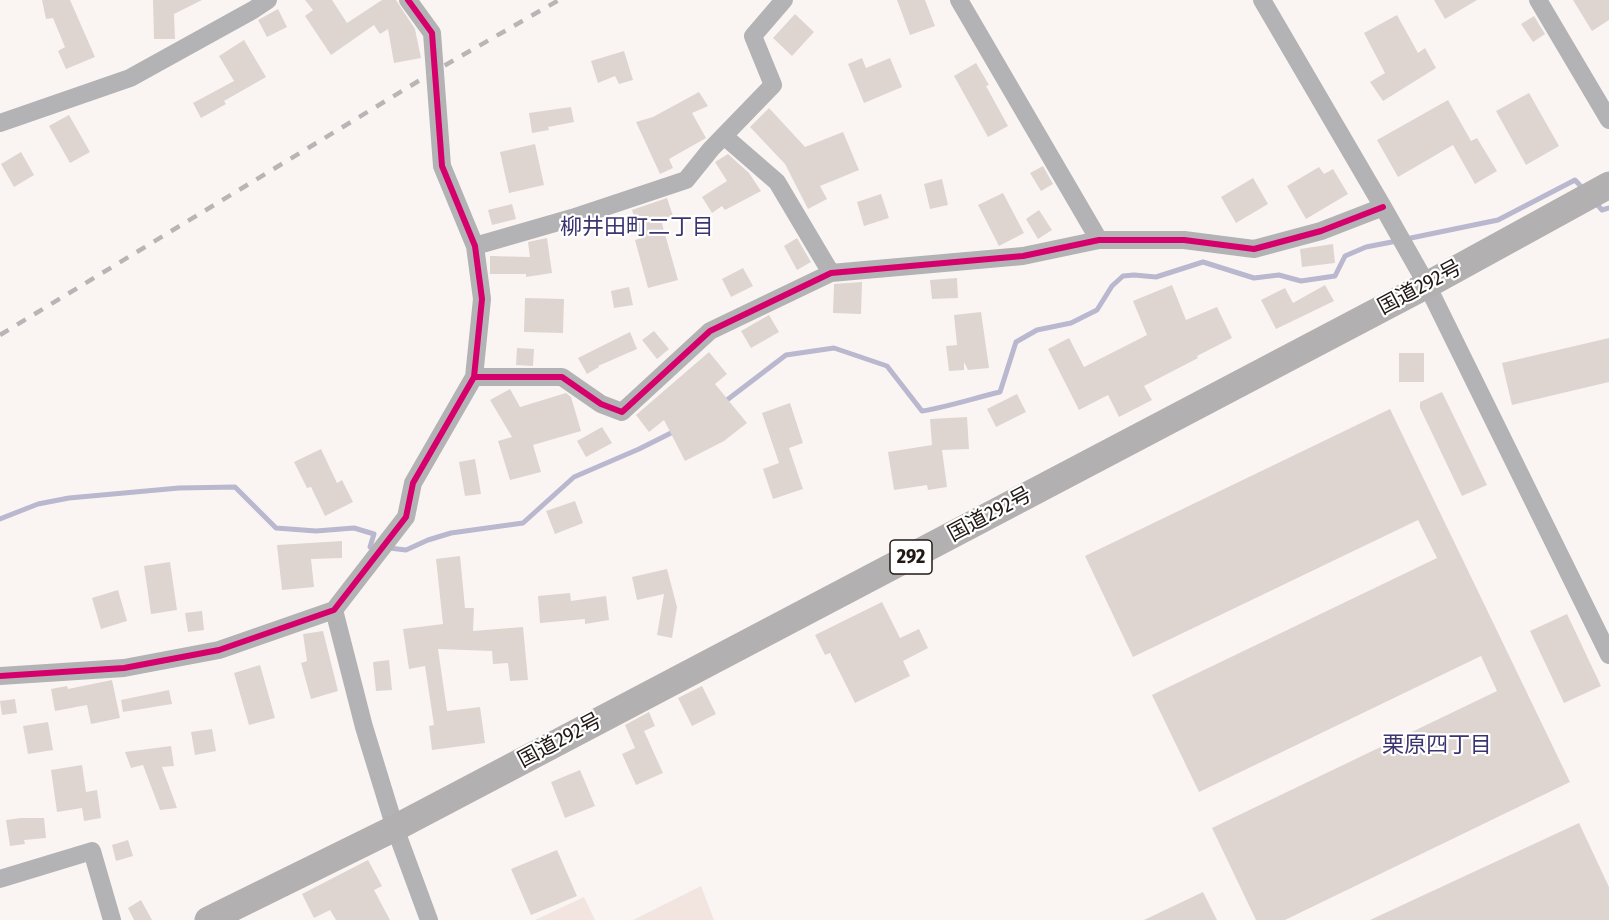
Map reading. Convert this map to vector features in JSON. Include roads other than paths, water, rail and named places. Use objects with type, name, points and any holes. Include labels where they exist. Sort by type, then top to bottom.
[{"type":"highway","name":"国道292号","points":[[208,920],[395,828],[1427,285],[1609,185]]},
{"type":"street","points":[[0,123],[130,78],[268,0]]},
{"type":"street","points":[[0,676],[124,668],[208,652],[334,610],[405,517],[413,483],[474,377],[482,300],[475,246],[442,166],[432,33],[408,0]]},
{"type":"street","points":[[475,246],[572,218],[686,180],[773,85],[753,36],[784,0]]},
{"type":"street","points":[[959,0],[1099,240]]},
{"type":"street","points":[[1262,0],[1427,285],[1609,655]]},
{"type":"street","points":[[1540,1],[1609,120]]},
{"type":"street","points":[[724,136],[777,182],[831,273]]},
{"type":"street","points":[[474,377],[562,377],[600,404],[622,412],[710,331],[831,273],[1023,256],[1099,240],[1184,240],[1254,249],[1321,231],[1383,207]]},
{"type":"street","points":[[334,610],[364,727],[395,828],[429,920]]},
{"type":"street","points":[[0,879],[92,850],[112,920]]},
{"type":"waterway","points":[[1406,239],[1498,220],[1575,180],[1585,191]]},
{"type":"waterway","points":[[1595,202],[1602,210],[1609,208]]},
{"type":"waterway","points":[[723,403],[786,355],[834,348],[887,366],[922,411],[942,407],[1000,392],[1016,342],[1037,330],[1071,323],[1097,310],[1112,286],[1123,276],[1156,277],[1203,262],[1254,278],[1279,275],[1301,281],[1335,276],[1345,256],[1366,247],[1397,241]]},
{"type":"waterway","points":[[389,548],[406,550],[451,533],[523,523],[574,477],[677,430]]},
{"type":"waterway","points":[[0,519],[38,504],[69,498],[179,488],[235,487],[276,528],[316,531],[354,528],[374,534],[370,547],[376,547]]},
{"type":"railway","points":[[0,335],[435,71],[559,0]]},
{"type":"district","name":"柳井田町二丁目","points":[[637,228]]},
{"type":"district","name":"栗原四丁目","points":[[1437,746]]}]
